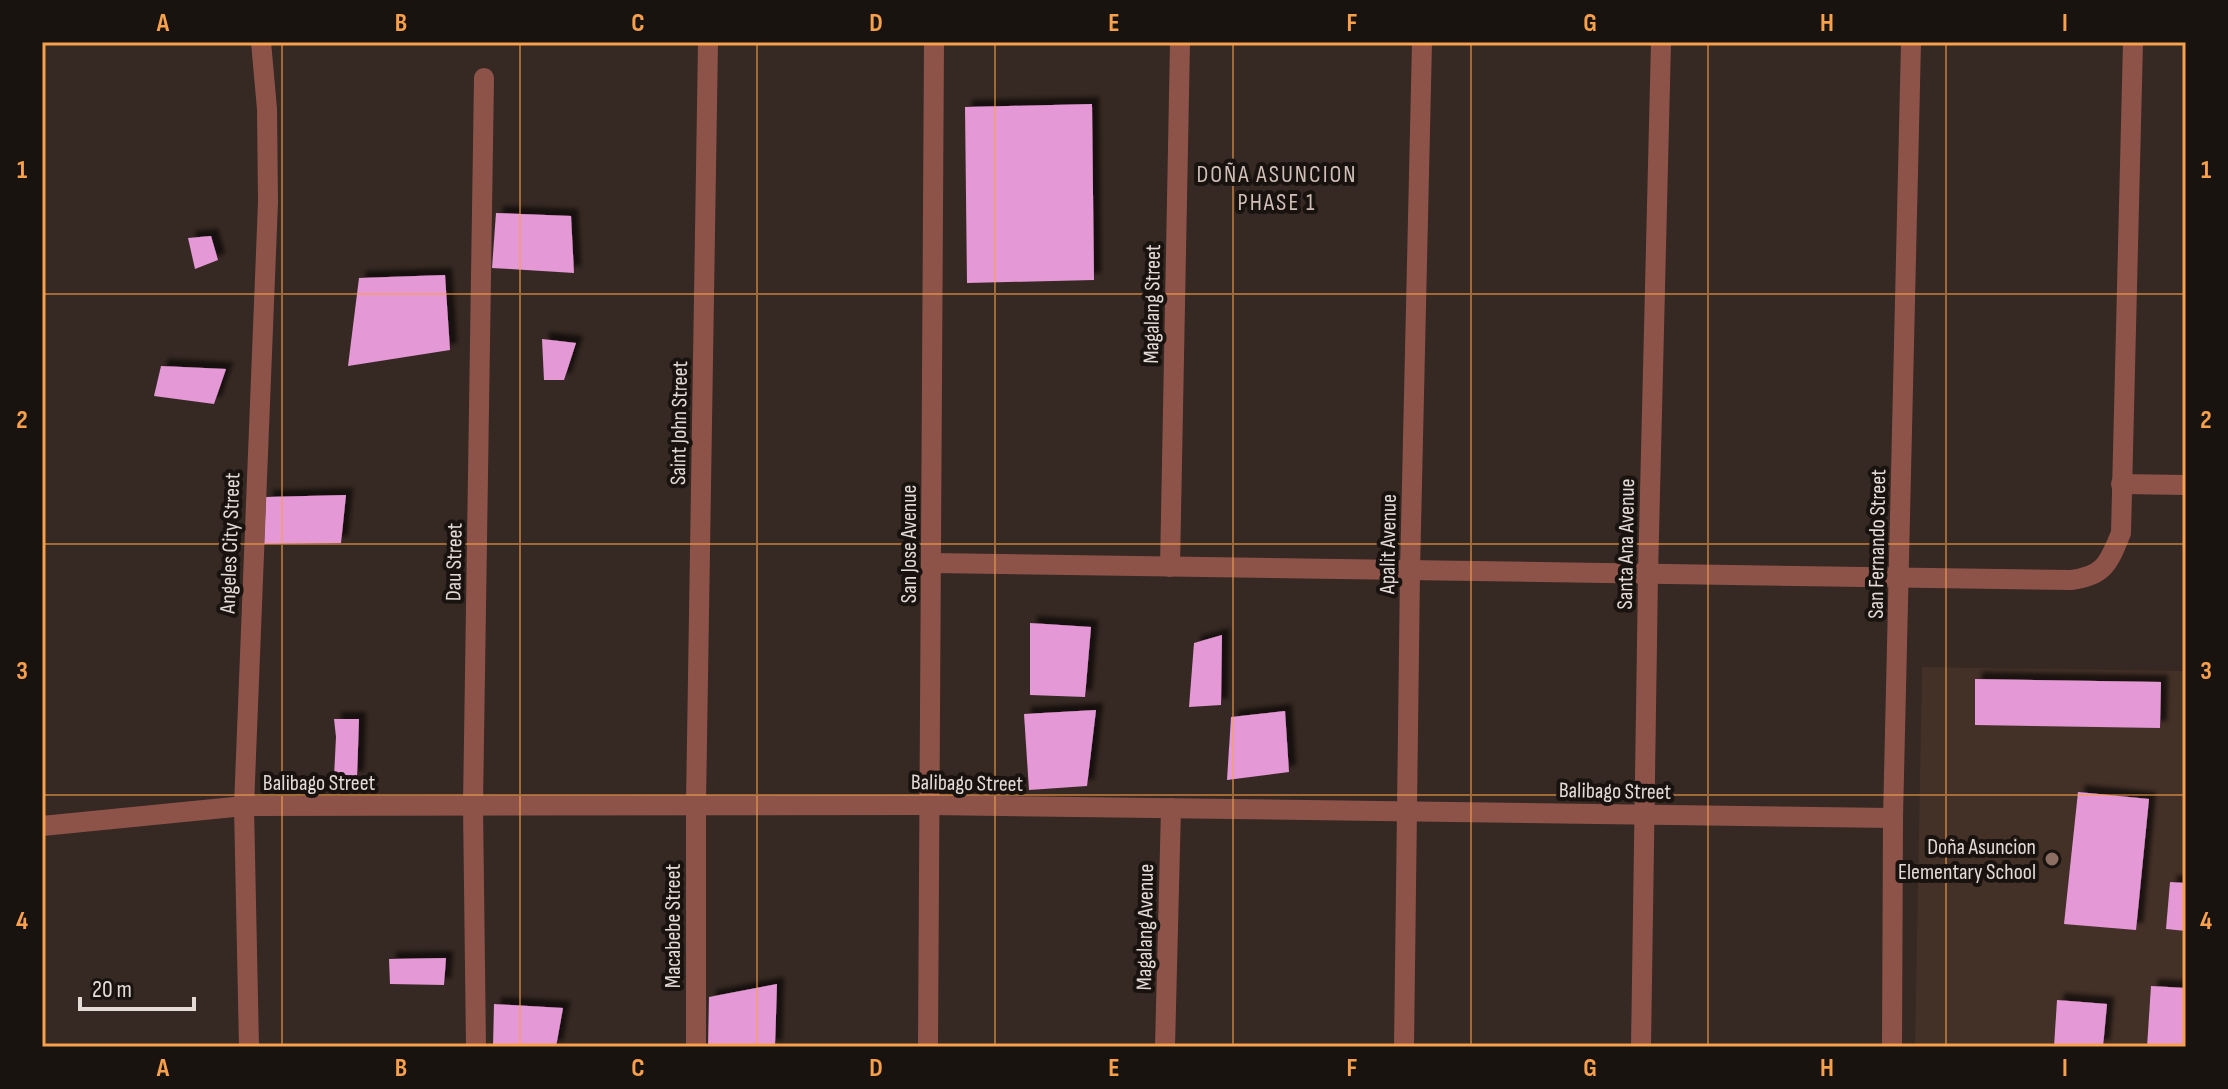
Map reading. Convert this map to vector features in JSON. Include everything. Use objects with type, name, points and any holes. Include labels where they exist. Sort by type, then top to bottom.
[{"type":"street","name":"Angeles City Street","points":[[249,1047],[244,806],[268,202],[267,109],[261,42]]},
{"type":"street","name":"Saint John Street","points":[[696,804],[708,42]]},
{"type":"street","name":"San Jose Avenue","points":[[928,1047],[934,42]]},
{"type":"street","name":"Magalang Street","points":[[1170,567],[1180,42]]},
{"type":"street","name":"Apalit Avenue","points":[[1404,1047],[1410,571],[1422,42]]},
{"type":"street","name":"Santa Ana Avenue","points":[[1641,1047],[1661,42]]},
{"type":"street","name":"San Fernando Street","points":[[1892,1047],[1893,818],[1911,42]]},
{"type":"street","points":[[932,563],[1648,575],[2090,578],[2110,561],[2121,533],[2133,42]]},
{"type":"street","name":"Dau Street","points":[[476,1047],[473,805],[484,78]]},
{"type":"street","points":[[2121,484],[2186,485]]},
{"type":"street","name":"Balibago Street","points":[[42,826],[244,806],[696,804],[1893,818]]},
{"type":"street","name":"Macabebe Street","points":[[696,804],[696,1047]]},
{"type":"street","name":"Magalang Avenue","points":[[1165,1047],[1171,808]]},
{"type":"shaded area","name":"Doña Asuncion Elementary School","points":[[1922,667],[2186,671],[2186,1047],[1915,1047]]},
{"type":"building","points":[[1092,104],[1094,280],[967,283],[965,107]]},
{"type":"building","points":[[496,213],[571,216],[574,273],[492,268]]},
{"type":"building","points":[[211,236],[218,260],[195,269],[188,238]]},
{"type":"building","points":[[445,275],[450,350],[348,366],[359,278]]},
{"type":"building","points":[[542,339],[576,343],[564,380],[544,380]]},
{"type":"building","points":[[161,366],[226,369],[214,404],[154,396]]},
{"type":"building","points":[[346,495],[341,543],[264,544],[266,497]]},
{"type":"building","points":[[1030,623],[1091,627],[1085,697],[1030,695]]},
{"type":"building","points":[[1222,635],[1221,705],[1189,707],[1194,643]]},
{"type":"building","points":[[1975,679],[2161,682],[2160,728],[1975,725]]},
{"type":"building","points":[[1096,710],[1087,786],[1029,790],[1024,714]]},
{"type":"building","points":[[1285,711],[1289,772],[1227,780],[1231,717]]},
{"type":"building","points":[[334,719],[359,719],[357,778],[334,777]]},
{"type":"building","points":[[2078,792],[2149,799],[2136,930],[2064,924]]},
{"type":"building","points":[[2170,882],[2186,883],[2186,931],[2166,929]]},
{"type":"building","points":[[446,958],[444,985],[390,984],[389,959]]},
{"type":"building","points":[[777,984],[775,1047],[708,1047],[709,997]]},
{"type":"building","points":[[2151,986],[2186,988],[2186,1047],[2147,1047]]},
{"type":"building","points":[[2057,1000],[2107,1004],[2103,1047],[2054,1047]]},
{"type":"building","points":[[494,1004],[563,1008],[556,1047],[493,1047]]},
{"type":"place","name":"Doña Asuncion Elementary School","points":[[2052,859]]},
{"type":"district","name":"DOÑA ASUNCION PHASE 1","points":[[1277,188]]}]
